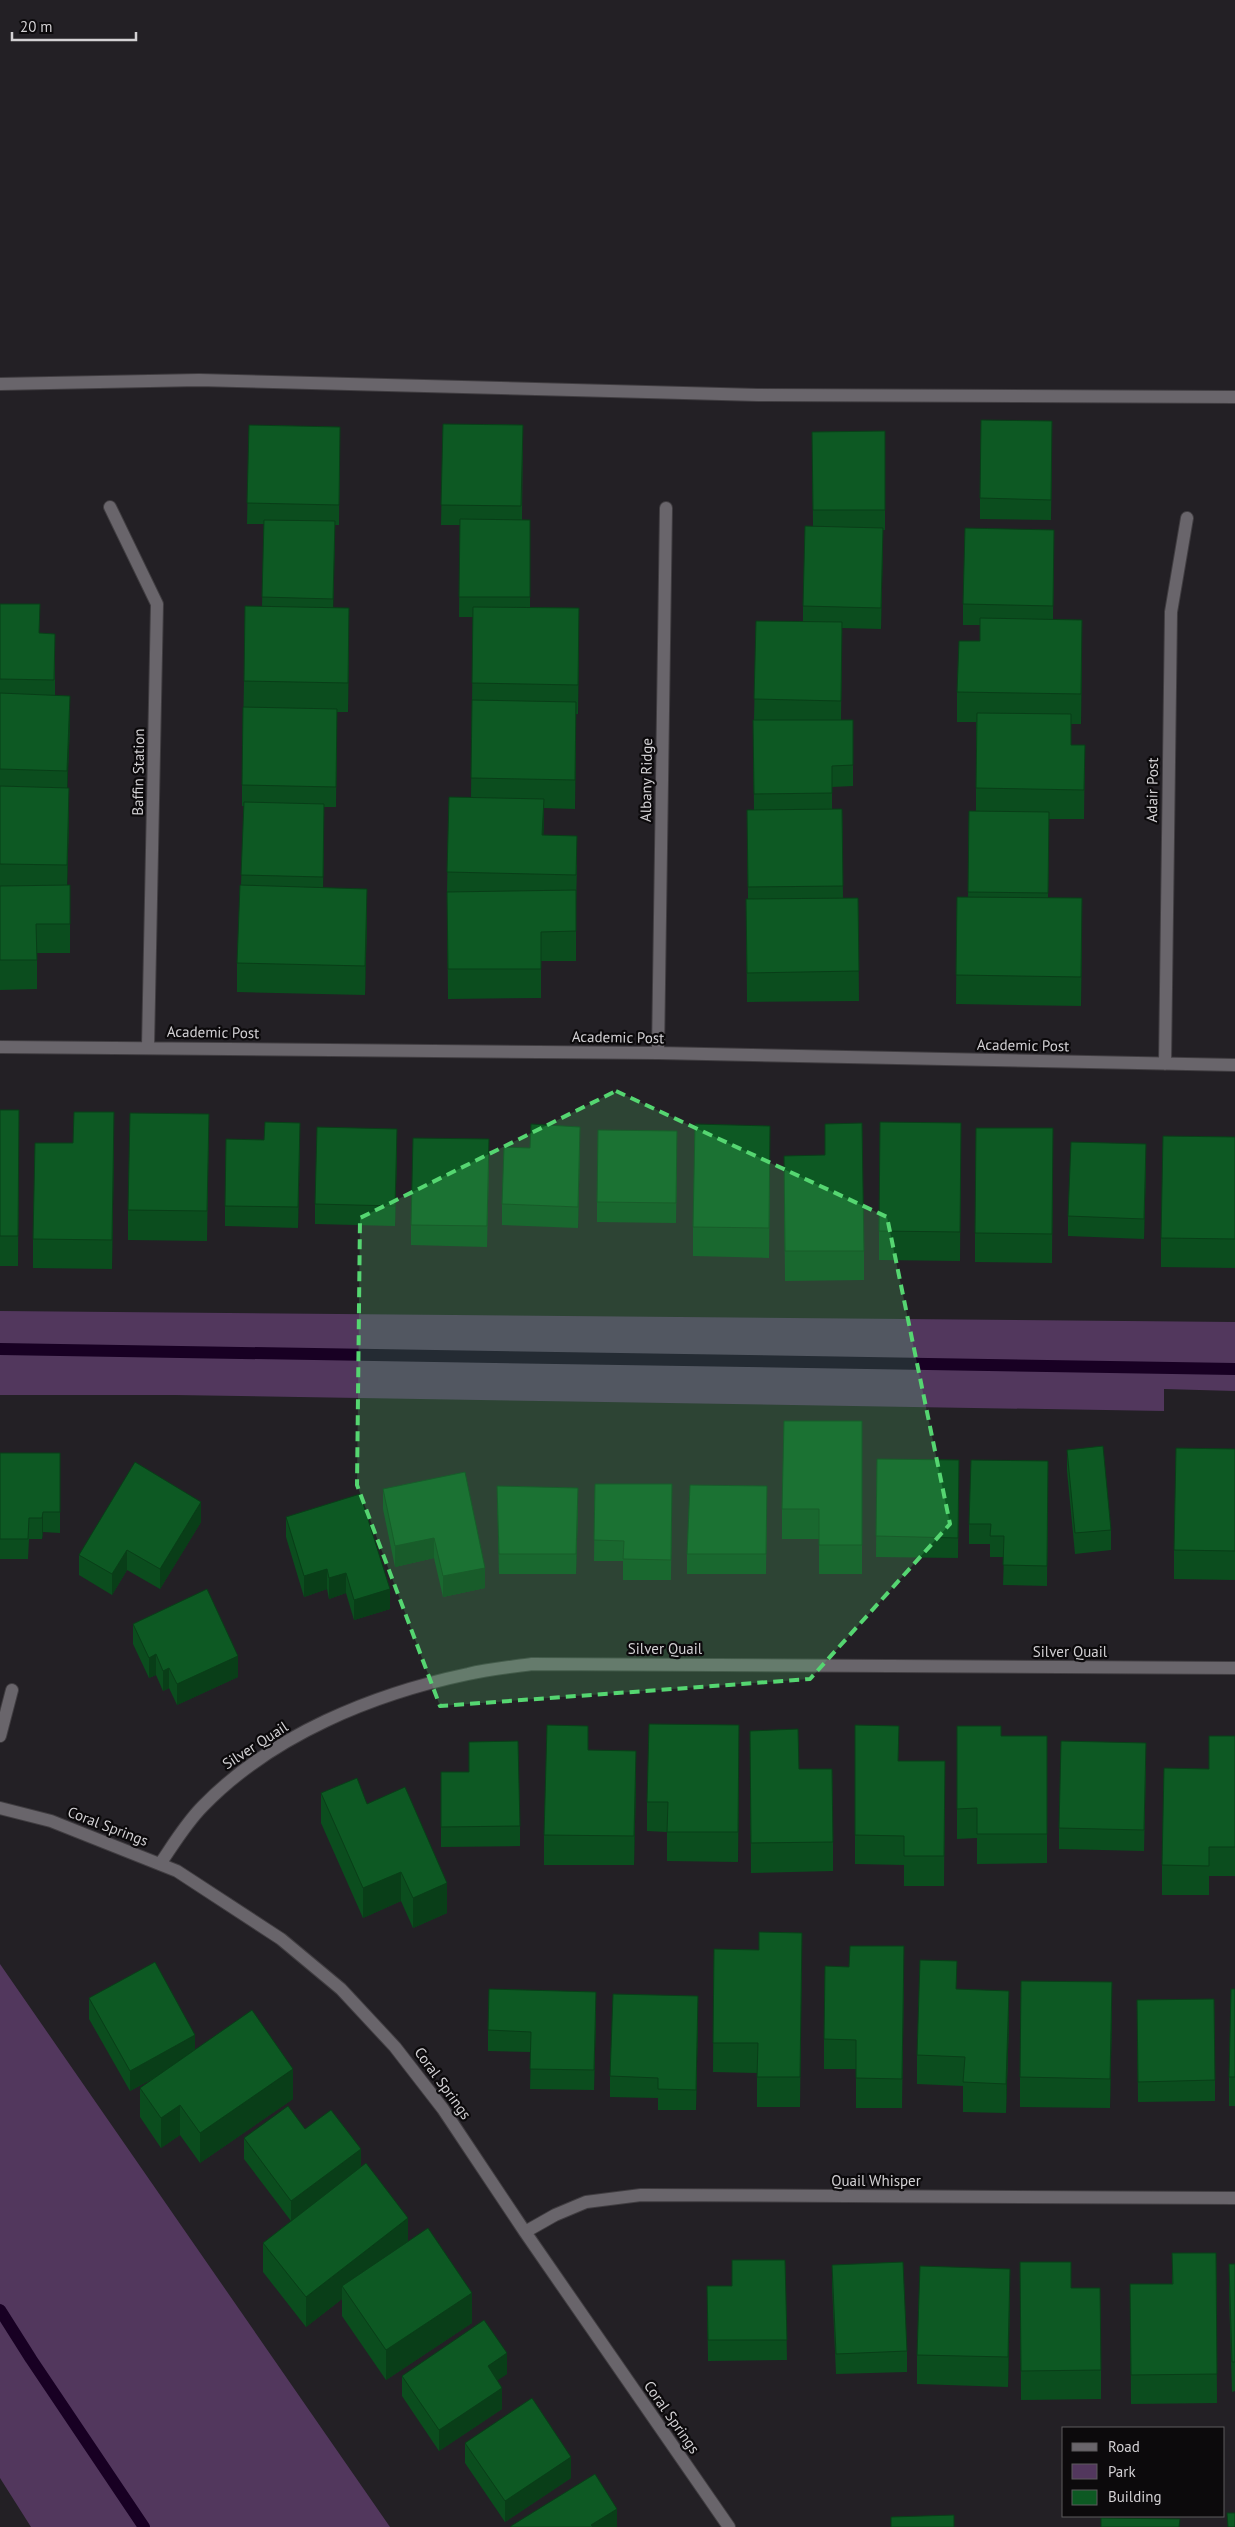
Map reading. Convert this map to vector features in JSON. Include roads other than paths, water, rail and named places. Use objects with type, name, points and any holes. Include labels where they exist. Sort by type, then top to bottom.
[{"type":"street","points":[[0,384],[199,380],[758,395],[1235,397]]},
{"type":"street","name":"Baffin Station","points":[[110,507],[157,604],[148,1047]]},
{"type":"street","name":"Albany Ridge","points":[[658,1054],[666,508]]},
{"type":"street","name":"Adair Post","points":[[1165,1064],[1171,612],[1187,518]]},
{"type":"street","name":"Academic Post","points":[[0,1047],[148,1047],[658,1054],[1235,1065]]},
{"type":"street","name":"Silver Quail","points":[[160,1864],[201,1807],[237,1774],[290,1740],[348,1712],[407,1689],[469,1673],[532,1664],[1235,1668]]},
{"type":"street","points":[[0,1736],[12,1690]]},
{"type":"street","name":"Coral Springs","points":[[0,1808],[51,1822],[177,1871],[216,1894],[281,1939],[341,1989],[395,2047],[443,2109],[525,2232],[729,2527]]},
{"type":"street","name":"Quail Whisper","points":[[525,2232],[556,2215],[586,2202],[641,2195],[1235,2198]]},
{"type":"waterway","points":[[0,1349],[1235,1369]]},
{"type":"waterway","points":[[0,2310],[144,2527]]}]
